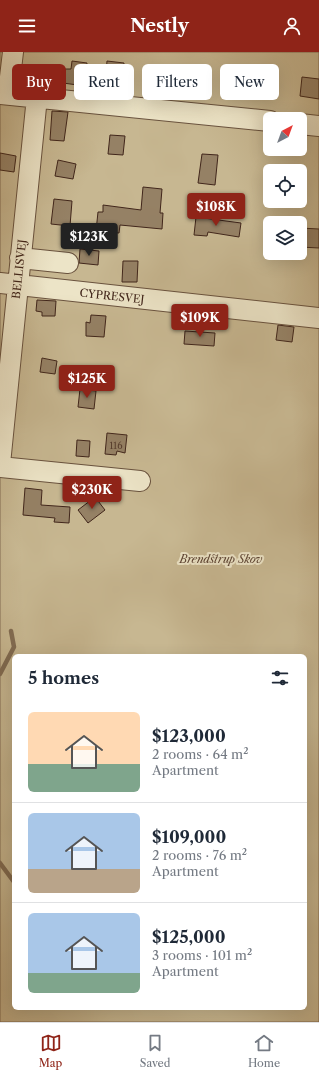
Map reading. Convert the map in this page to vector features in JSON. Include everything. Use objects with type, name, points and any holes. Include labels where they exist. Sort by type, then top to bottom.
[{"type":"lane","points":[[4,94],[13,52]]},
{"type":"lane","name":"BELLISVEJ","points":[[0,465],[9,284],[20,258],[37,100]]},
{"type":"lane","points":[[66,100],[263,119]]},
{"type":"lane","points":[[307,125],[319,126]]},
{"type":"lane","points":[[20,258],[68,263]]},
{"type":"lane","name":"CYPRESVEJ","points":[[9,284],[319,318]]},
{"type":"lane","points":[[0,465],[140,481]]},
{"type":"green space","name":"Brendstrup Skov","points":[[0,52],[319,52],[319,1022],[0,1022]]},
{"type":"building","points":[[72,61],[87,63],[74,64],[74,84],[66,83],[66,69],[71,69]]},
{"type":"building","points":[[107,61],[124,63],[124,64],[107,64]]},
{"type":"building","points":[[302,77],[319,79],[319,99],[300,96]]},
{"type":"building","points":[[52,111],[68,112],[64,141],[50,140]]},
{"type":"building","points":[[110,135],[125,136],[123,155],[108,154]]},
{"type":"building","points":[[0,153],[16,156],[14,172],[0,170]]},
{"type":"building","points":[[202,154],[218,155],[215,185],[198,183]]},
{"type":"building","points":[[58,160],[76,164],[73,179],[55,176]]},
{"type":"building","points":[[143,187],[162,189],[160,213],[163,213],[162,229],[120,225],[119,233],[96,231],[98,212],[103,212],[103,205],[141,210]]},
{"type":"building","points":[[54,199],[72,201],[70,226],[51,224]]},
{"type":"building","points":[[196,217],[241,223],[239,237],[208,232],[207,236],[194,235]]},
{"type":"building","points":[[307,228],[319,229],[319,248],[307,247]]},
{"type":"building","points":[[80,249],[99,251],[98,265],[79,263]]},
{"type":"building","points":[[123,261],[138,261],[137,282],[122,282]]},
{"type":"building","points":[[37,300],[56,301],[55,316],[42,316],[42,312],[36,311]]},
{"type":"building","points":[[91,315],[106,316],[104,337],[86,336],[86,322],[90,323]]},
{"type":"building","points":[[278,325],[294,327],[292,342],[276,340]]},
{"type":"building","points":[[185,331],[215,333],[214,346],[184,344]]},
{"type":"building","points":[[42,358],[57,361],[55,374],[40,372]]},
{"type":"building","points":[[80,389],[96,391],[94,409],[78,407]]},
{"type":"building","points":[[107,433],[127,435],[125,453],[117,451],[116,455],[105,454]]},
{"type":"building","points":[[77,440],[90,441],[89,457],[76,456]]},
{"type":"building","points":[[25,488],[42,490],[41,505],[70,507],[69,523],[54,522],[55,518],[23,515]]},
{"type":"building","points":[[95,497],[105,510],[88,523],[78,510]]},
{"type":"waterway","points":[[0,674],[14,647],[11,631]]},
{"type":"waterway","points":[[0,863],[12,879]]}]
